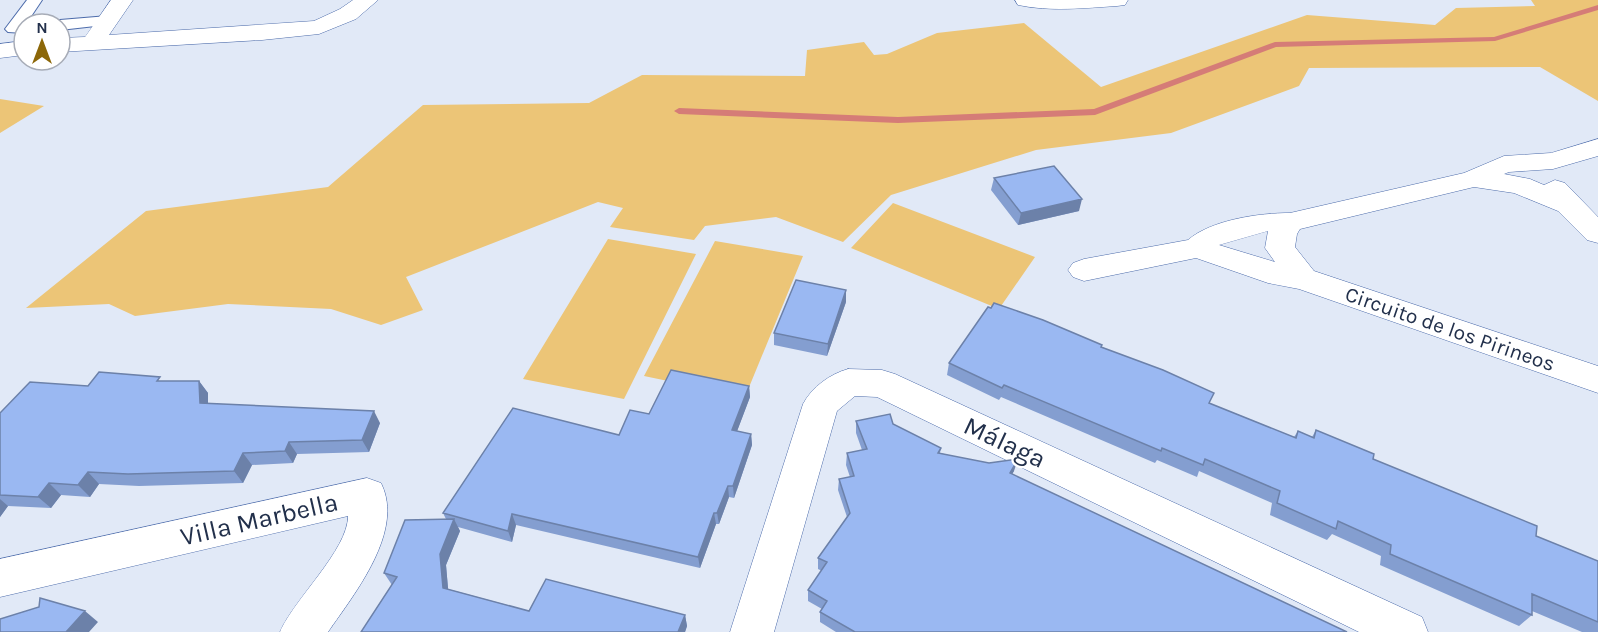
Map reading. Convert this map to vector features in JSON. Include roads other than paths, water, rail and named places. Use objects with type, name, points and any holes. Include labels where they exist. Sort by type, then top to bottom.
[{"type":"street","points":[[93,42],[122,0]]},
{"type":"street","points":[[72,44],[262,33],[319,27],[348,14],[367,0]]},
{"type":"street","points":[[1026,0],[1065,3],[1117,0]]},
{"type":"street","name":"Circuito de los Pirineos","points":[[1473,179],[1485,171],[1504,164],[1553,161],[1598,147]]},
{"type":"street","name":"Circuito de los Pirineos","points":[[1553,161],[1550,173],[1554,188],[1568,205],[1598,232]]},
{"type":"street","name":"Circuito de los Pirineos","points":[[1197,248],[1211,236],[1268,222],[1290,222],[1473,179],[1495,180],[1520,186],[1568,205]]},
{"type":"street","points":[[1290,222],[1282,233],[1280,248],[1303,279]]},
{"type":"street","name":"Circuito de los Pirineos","points":[[1084,270],[1197,248],[1279,275],[1303,279],[1598,380]]},
{"type":"street","name":"Málaga","points":[[752,632],[822,404],[848,382],[882,384],[1406,632]]},
{"type":"street","name":"Villa Marbella","points":[[0,578],[367,495],[368,523],[348,568],[302,632]]},
{"type":"lane","points":[[26,12],[36,0]]},
{"type":"lane","points":[[72,24],[108,21]]},
{"type":"waterway","points":[[679,111],[898,120],[1095,112],[1275,45],[1495,39],[1598,7]]}]
